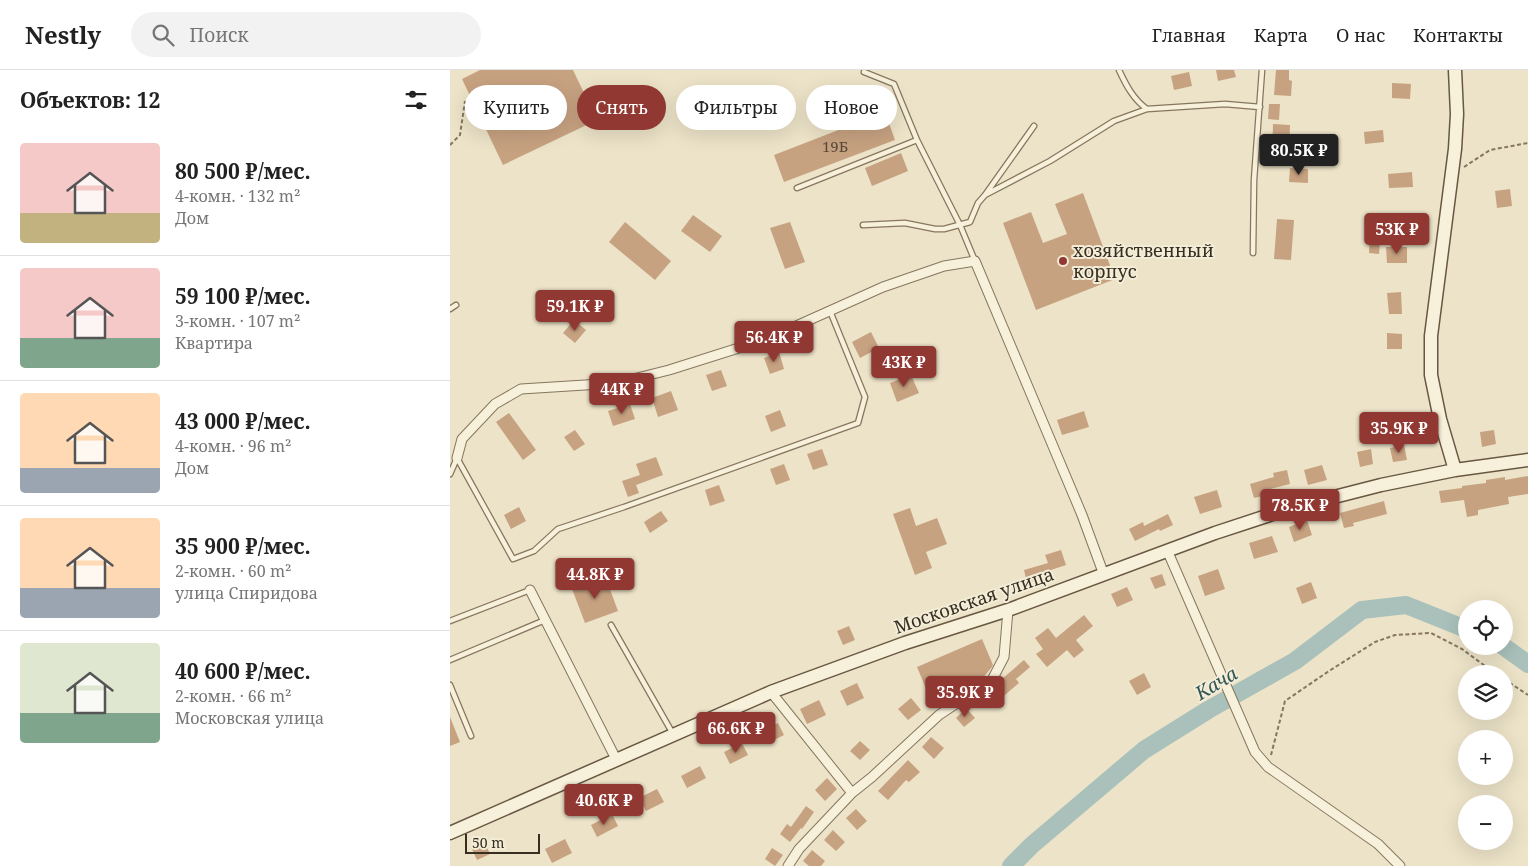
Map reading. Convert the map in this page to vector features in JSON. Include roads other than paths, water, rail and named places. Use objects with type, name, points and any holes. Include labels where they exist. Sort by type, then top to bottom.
[{"type":"street","points":[[1455,70],[1457,114],[1452,175],[1431,336],[1431,375],[1440,419],[1455,470]]},
{"type":"street","points":[[457,458],[462,439],[495,404],[521,389],[616,382],[639,378],[767,339],[883,287],[944,266],[975,260],[1082,515],[1104,575]]},
{"type":"street","name":"Московская улица","points":[[450,833],[771,692],[904,643],[1008,610],[1167,550],[1291,508],[1381,485],[1455,470],[1528,460]]},
{"type":"street","points":[[1167,550],[1255,752],[1268,766],[1378,844],[1400,866]]},
{"type":"street","points":[[530,590],[616,759]]},
{"type":"street","points":[[788,866],[799,850],[852,793],[872,777],[938,715],[992,680],[1004,657],[1008,610]]},
{"type":"street","points":[[771,692],[852,793]]},
{"type":"lane","points":[[1119,70],[1129,91],[1147,109]]},
{"type":"lane","points":[[1253,253],[1254,180],[1262,70]]},
{"type":"lane","points":[[864,72],[894,84],[917,140],[960,225],[975,260]]},
{"type":"lane","points":[[985,195],[1050,162],[1114,121],[1147,109],[1225,104],[1260,106]]},
{"type":"lane","points":[[863,225],[905,223],[935,230],[970,222],[978,203],[1034,126]]},
{"type":"lane","points":[[797,188],[917,140]]},
{"type":"lane","points":[[450,309],[456,305]]},
{"type":"lane","points":[[457,458],[513,560],[534,551],[558,529],[858,423],[865,396],[830,311]]},
{"type":"lane","points":[[450,474],[457,458]]},
{"type":"lane","points":[[450,621],[530,590]]},
{"type":"lane","points":[[450,660],[545,620]]},
{"type":"lane","points":[[611,625],[674,735]]},
{"type":"lane","points":[[450,685],[471,736]]},
{"type":"waterway","name":"Кача","points":[[1011,866],[1032,845],[1144,750],[1208,710],[1295,661],[1362,610],[1406,605],[1458,626]]},
{"type":"waterway","name":"Кача","points":[[1513,653],[1528,664]]},
{"type":"place","name":"хозяйственный корпус","points":[[1063,261]]}]
